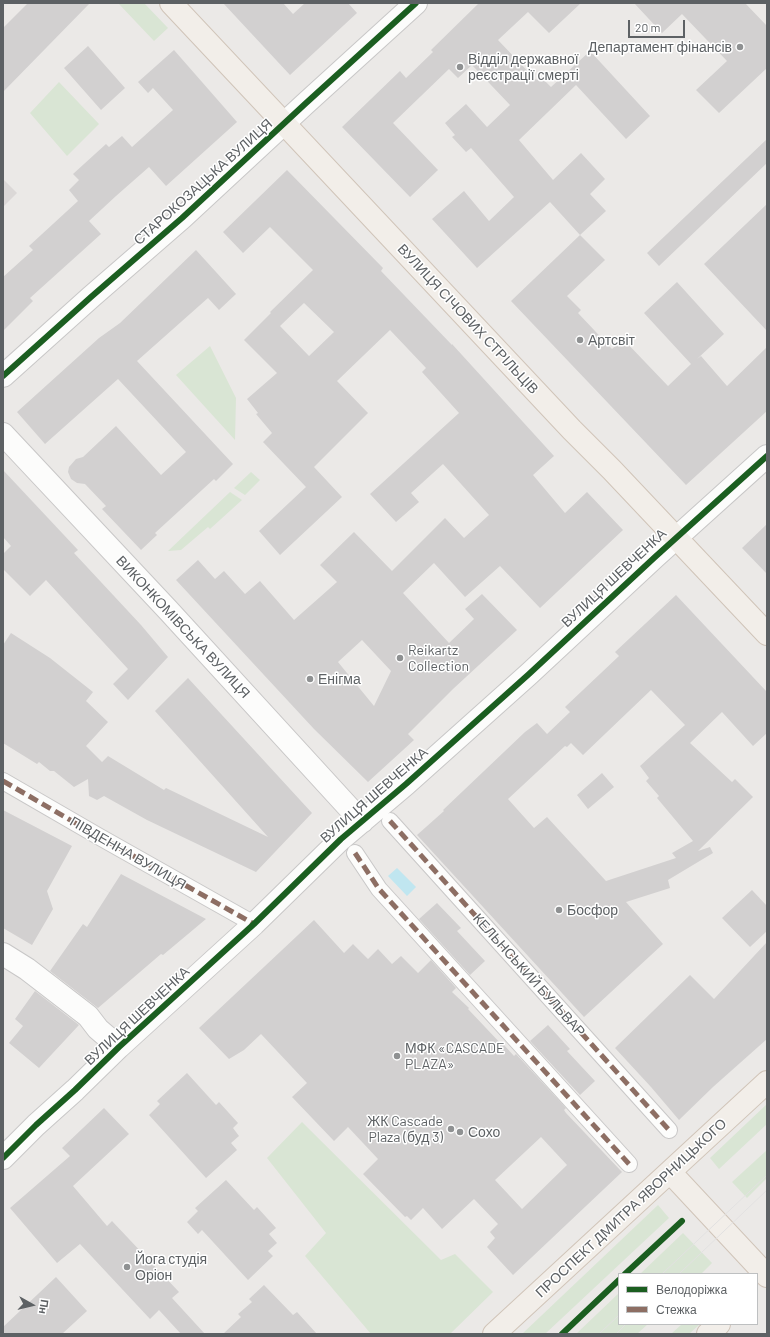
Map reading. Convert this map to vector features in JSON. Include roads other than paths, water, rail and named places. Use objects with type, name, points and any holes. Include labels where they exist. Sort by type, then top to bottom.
[{"type":"main road","name":"ВУЛИЦЯ СІЧОВИХ СТРІЛЬЦІВ","points":[[171,3],[767,634]]},
{"type":"main road","name":"ПРОСПЕКТ ДМИТРА ЯВОРНИЦЬКОГО","points":[[494,1334],[767,1082]]},
{"type":"main road","points":[[670,1172],[767,1277],[758,1286]]},
{"type":"main road","points":[[708,1334],[718,1325]]},
{"type":"street","name":"СТАРОКОЗАЦЬКА ВУЛИЦЯ","points":[[3,376],[90,297],[182,218],[416,3]]},
{"type":"street","name":"ВИКОНКОМІВСЬКА ВУЛИЦЯ","points":[[3,434],[168,610],[362,822]]},
{"type":"street","name":"ВУЛИЦЯ ШЕВЧЕНКА","points":[[3,1158],[119,1047],[254,924],[341,839],[406,784],[529,674],[767,456]]},
{"type":"street","name":"ПІВДЕННА ВУЛИЦЯ","points":[[3,781],[104,840],[254,924]]},
{"type":"street","name":"КЕЛЬНСЬКИЙ БУЛЬВАР","points":[[390,821],[668,1130]]},
{"type":"street","points":[[355,853],[379,889],[629,1164]]},
{"type":"street","points":[[3,954],[26,969],[88,1016],[98,1029],[119,1047]]},
{"type":"water","points":[[397,868],[416,887],[407,896],[388,876]]},
{"type":"tram line","points":[[663,1273],[767,1175]]},
{"type":"tram line","points":[[680,1273],[767,1190]]},
{"type":"tram line","points":[[599,1334],[618,1316]]},
{"type":"tram line","points":[[616,1334],[625,1325]]},
{"type":"place","name":"Департамент фінансів","points":[[740,47]]},
{"type":"place","name":"Відділ державної реєстрації смерті","points":[[460,67]]},
{"type":"place","name":"Артсвіт","points":[[580,340]]},
{"type":"place","name":"Reikartz Collection","points":[[400,658]]},
{"type":"place","name":"Енігма","points":[[310,679]]},
{"type":"place","name":"Босфор","points":[[559,910]]},
{"type":"place","name":"МФК «CASCADE PLAZA»","points":[[397,1056]]},
{"type":"place","name":"ЖК Cascade Plaza (буд 3)","points":[[451,1129]]},
{"type":"place","name":"Сохо","points":[[460,1132]]},
{"type":"place","name":"Йога студія Оріон","points":[[127,1267]]}]
